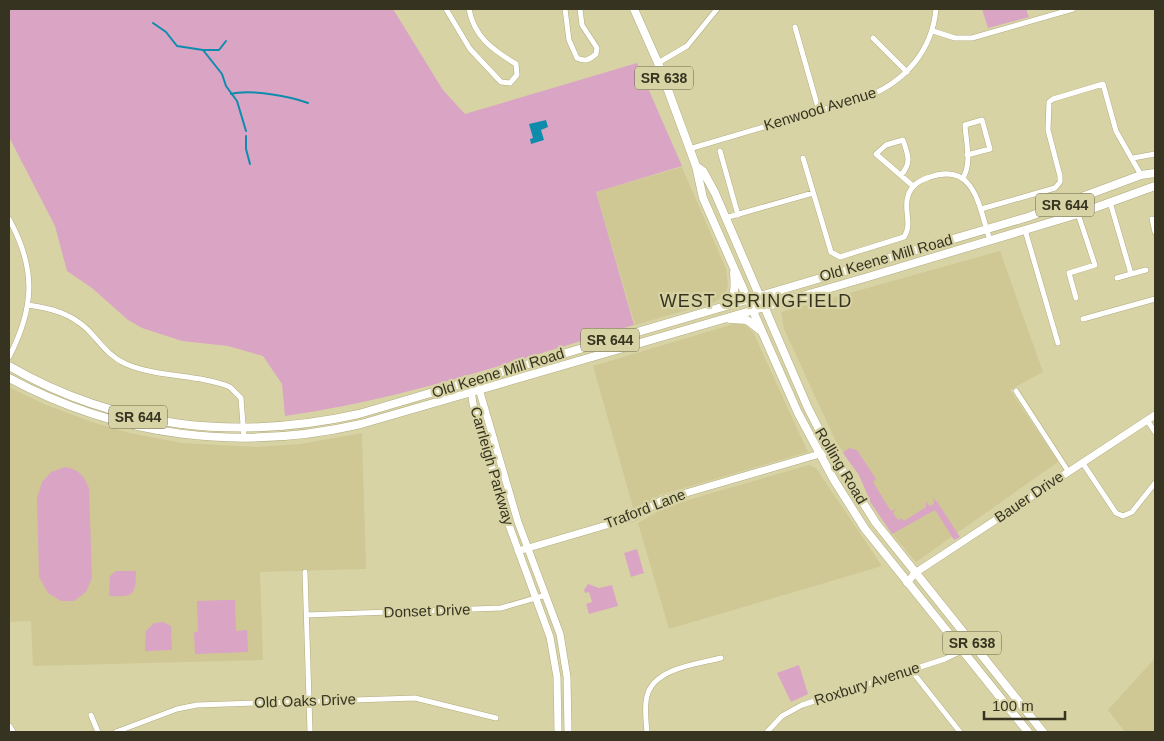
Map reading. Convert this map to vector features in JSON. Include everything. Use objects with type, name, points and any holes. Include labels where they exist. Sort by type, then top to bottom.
[{"type":"main road","name":"Rolling Road","points":[[634,9],[658,63],[696,166],[703,198],[798,413],[819,454],[865,529],[1028,732]]},
{"type":"main road","name":"Rolling Road","points":[[696,166],[703,171],[830,451],[876,524],[1043,732]]},
{"type":"main road","name":"Old Keene Mill Road","points":[[9,366],[51,388],[118,412],[183,425],[244,429],[303,425],[340,418],[717,310],[986,229],[1075,201],[1141,175],[1155,173]]},
{"type":"main road","name":"Old Keene Mill Road","points":[[9,378],[48,398],[126,425],[175,434],[244,439],[309,434],[352,426],[1025,230],[1078,214],[1155,186]]},
{"type":"main road","points":[[717,310],[731,300],[734,287],[733,266]]},
{"type":"main road","points":[[716,320],[744,320],[754,324],[763,333]]},
{"type":"street","points":[[446,9],[470,49],[501,82],[510,83],[517,75],[516,64],[491,49],[471,21],[469,9]]},
{"type":"street","points":[[565,9],[569,40],[576,58],[582,61],[590,60],[596,54],[597,48],[582,25],[580,9]]},
{"type":"street","points":[[658,63],[687,46],[715,9]]},
{"type":"street","name":"Kenwood Avenue","points":[[689,149],[877,93],[907,72],[921,54],[933,31],[936,9]]},
{"type":"street","points":[[933,31],[956,38],[972,38],[1072,9]]},
{"type":"street","points":[[795,27],[819,111]]},
{"type":"street","points":[[873,38],[907,72]]},
{"type":"street","points":[[981,209],[1055,188],[1060,176],[1048,130],[1048,108],[1052,99],[1103,84],[1116,131],[1141,175]]},
{"type":"street","points":[[963,178],[968,168],[967,155],[965,125],[982,120],[990,149],[967,155]]},
{"type":"street","points":[[901,175],[909,167],[910,161],[903,140],[886,145],[876,154],[913,186]]},
{"type":"street","points":[[720,151],[738,214]]},
{"type":"street","points":[[1133,158],[1155,154]]},
{"type":"street","points":[[803,158],[831,252],[840,257],[904,237],[908,229],[907,198],[913,186],[921,180],[944,173],[963,178],[973,189],[990,240]]},
{"type":"street","points":[[725,218],[813,193]]},
{"type":"street","points":[[1110,202],[1131,274]]},
{"type":"street","points":[[1076,298],[1069,273],[1094,265],[1078,214]]},
{"type":"street","points":[[9,219],[19,237],[26,257],[29,283],[28,305],[20,334],[9,357]]},
{"type":"street","points":[[1152,219],[1155,232]]},
{"type":"street","points":[[1025,230],[1058,343]]},
{"type":"street","points":[[1117,278],[1146,270]]},
{"type":"street","points":[[1083,319],[1155,299]]},
{"type":"street","points":[[28,305],[51,308],[72,317],[87,329],[109,354],[127,364],[230,387],[241,398],[244,439]]},
{"type":"street","name":"Carrleigh Parkway","points":[[472,381],[479,389],[528,547],[557,623],[564,654],[568,732]]},
{"type":"street","name":"Carrleigh Parkway","points":[[472,381],[471,392],[502,502],[518,551],[547,626],[554,655],[558,732]]},
{"type":"street","points":[[1016,391],[1068,471]]},
{"type":"street","name":"Bauer Drive","points":[[907,583],[915,573],[1155,415]]},
{"type":"street","points":[[1148,420],[1155,432]]},
{"type":"street","name":"Traford Lane","points":[[518,551],[634,516],[662,500],[830,451]]},
{"type":"street","points":[[1082,462],[1116,513],[1123,516],[1132,512],[1155,484]]},
{"type":"street","points":[[304,572],[310,732]]},
{"type":"street","name":"Donset Drive","points":[[306,615],[501,608],[546,594]]},
{"type":"street","name":"Roxbury Avenue","points":[[767,732],[782,716],[802,704],[911,670],[974,645]]},
{"type":"street","points":[[646,732],[646,699],[657,680],[667,673],[721,658]]},
{"type":"street","points":[[911,670],[960,732]]},
{"type":"street","name":"Old Oaks Drive","points":[[116,732],[189,705],[414,698],[496,718]]},
{"type":"street","points":[[91,715],[98,732]]},
{"type":"street","points":[[9,727],[12,732]]},
{"type":"shaded area","points":[[9,9],[393,9],[443,90],[465,114],[637,63],[682,166],[596,192],[634,325],[418,389],[330,409],[285,416],[282,384],[263,356],[228,346],[182,341],[142,328],[128,320],[92,288],[67,271],[55,226],[9,137]]},
{"type":"shaded area","points":[[982,9],[1026,9],[1029,17],[988,28]]},
{"type":"shaded area","points":[[682,167],[726,269],[728,286],[725,295],[715,302],[635,325],[596,192]]},
{"type":"shaded area","points":[[1000,251],[1043,372],[1010,390],[1058,462],[916,562],[892,534],[871,503],[859,475],[836,442],[784,329],[781,312]]},
{"type":"shaded area","points":[[737,323],[747,326],[753,332],[808,452],[660,495],[634,511],[593,366]]},
{"type":"shaded area","points":[[9,387],[46,405],[95,423],[130,433],[182,443],[256,447],[300,444],[362,433],[366,569],[260,572],[263,660],[33,666],[31,621],[9,622]]},
{"type":"shaded area","points":[[849,448],[857,450],[876,479],[873,482],[891,511],[896,509],[893,513],[898,520],[901,518],[904,521],[926,507],[926,502],[930,506],[934,504],[933,498],[960,537],[954,540],[935,510],[892,534],[871,503],[859,475],[843,453]]},
{"type":"shaded area","points":[[809,465],[816,468],[882,566],[669,629],[638,523],[667,506]]},
{"type":"shaded area","points":[[65,467],[80,473],[89,488],[92,578],[86,592],[74,601],[61,601],[48,593],[39,577],[37,498],[42,482],[51,472]]},
{"type":"shaded area","points":[[637,549],[644,573],[631,577],[624,553]]},
{"type":"shaded area","points":[[116,571],[136,571],[135,586],[132,593],[123,596],[109,596],[110,576]]},
{"type":"shaded area","points":[[588,584],[599,588],[612,585],[618,606],[589,614],[586,604],[592,602],[589,592],[585,593],[584,590]]},
{"type":"shaded area","points":[[235,600],[236,631],[247,630],[248,652],[195,654],[194,632],[198,632],[197,601]]},
{"type":"shaded area","points":[[163,622],[171,626],[172,650],[145,651],[146,631],[154,623]]},
{"type":"shaded area","points":[[1155,658],[1155,732],[1125,732],[1108,710]]},
{"type":"shaded area","points":[[799,665],[808,694],[791,702],[777,673]]},
{"type":"water","points":[[546,120],[548,127],[541,130],[544,140],[531,144],[530,139],[533,138],[529,124]]},
{"type":"waterway","points":[[153,23],[166,32],[177,46],[203,50],[222,74],[226,86],[237,101],[246,131]]},
{"type":"waterway","points":[[204,50],[219,50],[226,41]]},
{"type":"waterway","points":[[231,94],[248,92],[269,94],[308,103]]},
{"type":"waterway","points":[[246,136],[246,149],[250,164]]},
{"type":"district","name":"WEST SPRINGFIELD","points":[[756,301]]}]
